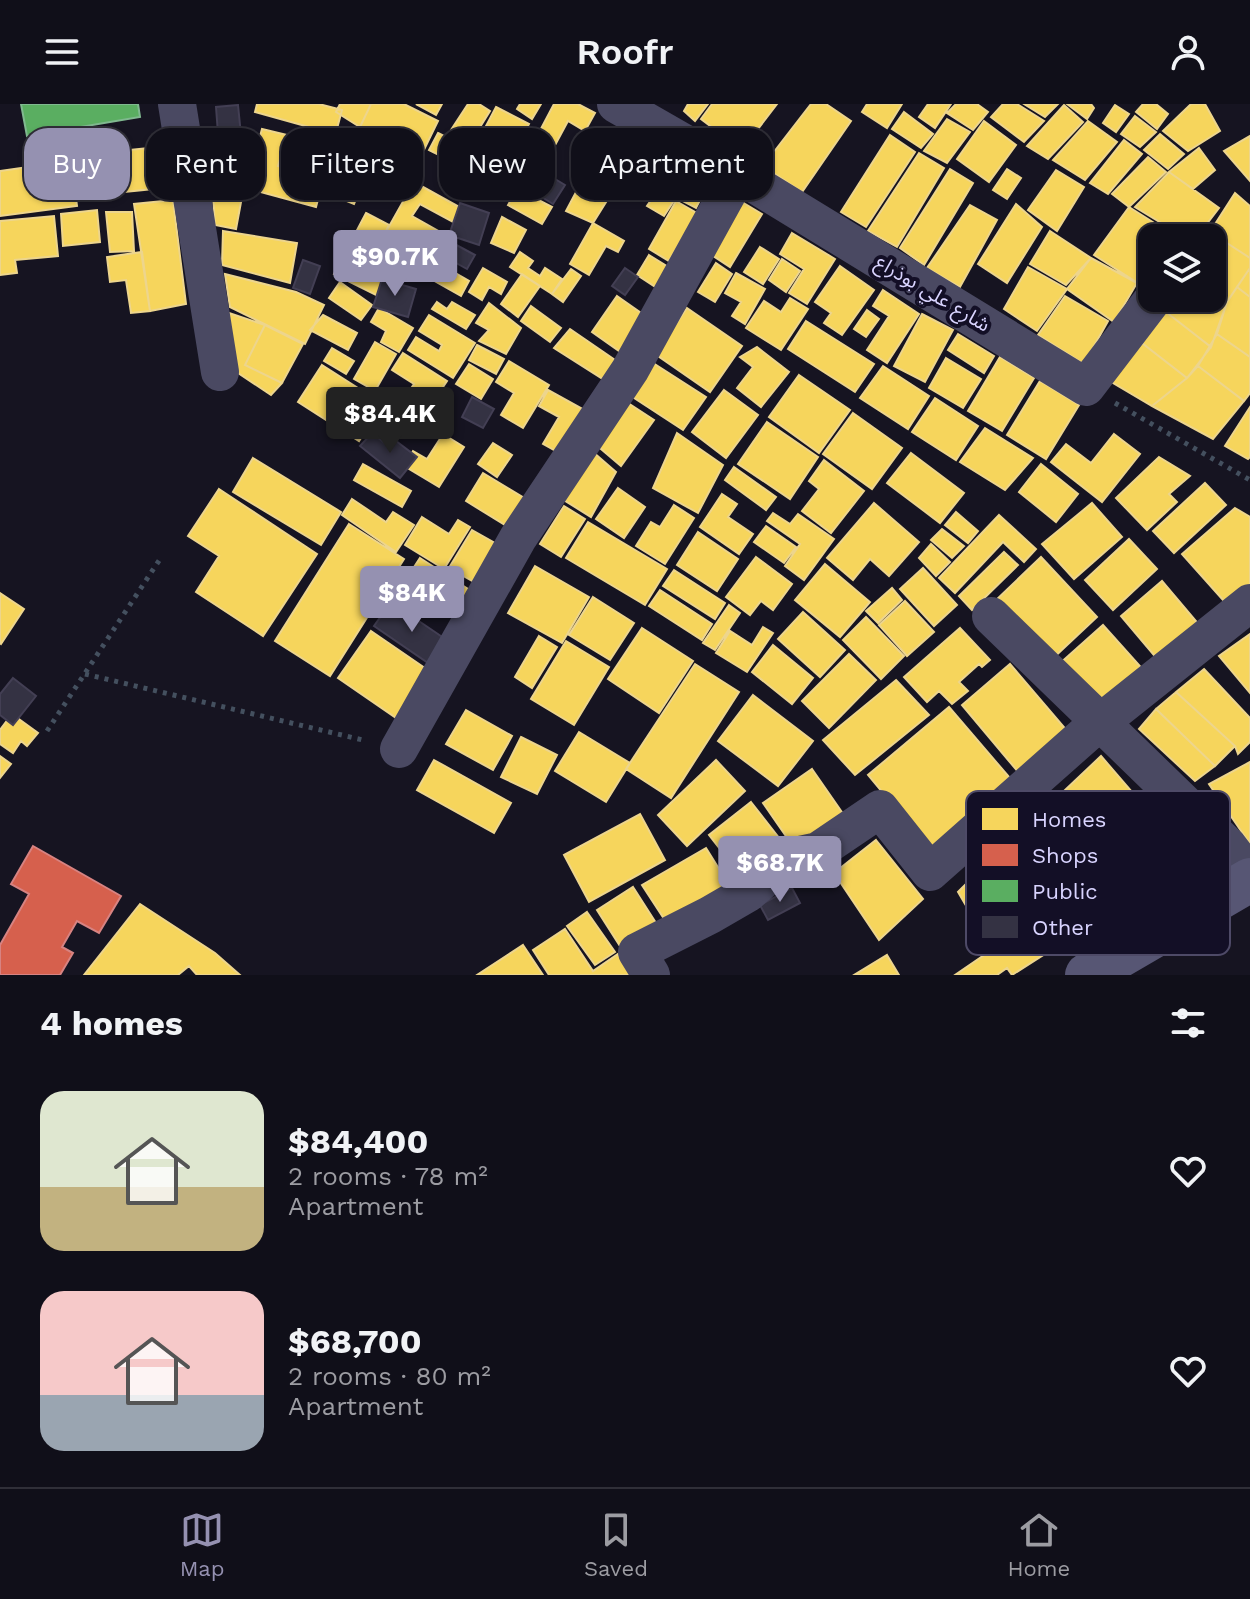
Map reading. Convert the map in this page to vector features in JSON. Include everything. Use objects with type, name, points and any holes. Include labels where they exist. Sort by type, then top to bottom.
[{"type":"main road","points":[[1230,890],[1250,878]]},
{"type":"main road","points":[[1087,975],[1121,955]]},
{"type":"street","points":[[177,104],[220,372]]},
{"type":"street","name":"شارع علي بوذراع","points":[[616,104],[674,118]]},
{"type":"street","name":"شارع علي بوذراع","points":[[773,195],[1086,387]]},
{"type":"street","points":[[399,749],[518,538],[652,333],[724,200]]},
{"type":"street","points":[[1086,387],[1143,312]]},
{"type":"street","points":[[1022,791],[1101,721],[1250,603]]},
{"type":"street","points":[[991,616],[1172,791]]},
{"type":"street","points":[[651,975],[637,952],[748,893],[790,857],[818,851],[880,809],[930,872],[966,840]]},
{"type":"street","points":[[1230,849],[1250,878]]},
{"type":"path","points":[[1086,387],[1250,480]]},
{"type":"path","points":[[47,731],[162,556]]},
{"type":"path","points":[[85,674],[399,749]]},
{"type":"building: Homes","points":[[257,104],[319,104],[342,110],[337,128],[309,128],[255,112]]},
{"type":"building: Homes","points":[[340,104],[371,104],[360,127],[336,112]]},
{"type":"building: Homes","points":[[371,104],[404,104],[438,121],[423,152],[423,128],[360,127]]},
{"type":"building: Homes","points":[[416,104],[442,104],[436,115]]},
{"type":"building: Homes","points":[[468,104],[479,104],[490,111],[479,128],[452,128]]},
{"type":"building: Homes","points":[[520,104],[541,104],[532,119],[517,109]]},
{"type":"building: Homes","points":[[554,104],[578,104],[595,113],[587,128],[568,121],[555,145],[555,128],[541,128]]},
{"type":"building: Homes","points":[[688,104],[708,104],[695,121],[684,111]]},
{"type":"building: Homes","points":[[712,104],[777,104],[759,128],[713,128],[701,119]]},
{"type":"building: Homes","points":[[811,104],[826,104],[851,121],[802,192],[773,173],[773,153]]},
{"type":"building: Homes","points":[[867,104],[902,104],[887,128],[862,112]]},
{"type":"building: Homes","points":[[928,104],[951,104],[935,128],[919,117]]},
{"type":"building: Homes","points":[[956,104],[977,104],[988,112],[973,130],[947,113]]},
{"type":"building: Homes","points":[[1003,104],[1017,104],[1044,121],[1024,142],[991,117]]},
{"type":"building: Homes","points":[[1024,104],[1058,104],[1045,117]]},
{"type":"building: Homes","points":[[1067,104],[1091,104],[1094,108],[1087,119]]},
{"type":"building: Homes","points":[[1143,104],[1156,104],[1168,114],[1157,129],[1136,112]]},
{"type":"building: Homes","points":[[1191,104],[1205,104],[1220,131],[1188,151],[1163,131]]},
{"type":"building: Homes","points":[[1064,105],[1083,122],[1048,159],[1027,146]]},
{"type":"building: Homes","points":[[1115,105],[1129,114],[1116,132],[1103,123]]},
{"type":"building: Homes","points":[[496,107],[529,124],[527,128],[485,128]]},
{"type":"building: Homes","points":[[904,112],[933,134],[921,148],[892,129]]},
{"type":"building: Homes","points":[[1135,116],[1156,132],[1140,147],[1121,134]]},
{"type":"building: Homes","points":[[947,119],[970,132],[947,163],[924,151]]},
{"type":"building: Homes","points":[[984,121],[1016,145],[989,182],[957,159]]},
{"type":"building: Homes","points":[[1088,121],[1117,142],[1085,180],[1053,160]]},
{"type":"building: Homes","points":[[265,130],[281,134],[278,166],[281,167],[281,198],[265,193]]},
{"type":"building: Homes","points":[[438,133],[439,134],[439,155],[429,150]]},
{"type":"building: Homes","points":[[1160,134],[1184,154],[1168,169],[1144,150]]},
{"type":"building: Homes","points":[[890,135],[915,152],[866,227],[841,212]]},
{"type":"building: Homes","points":[[1250,136],[1250,181],[1224,151]]},
{"type":"building: Homes","points":[[1124,140],[1142,154],[1108,194],[1090,183]]},
{"type":"building: Homes","points":[[146,148],[146,190],[130,191],[130,150]]},
{"type":"building: Homes","points":[[1199,148],[1215,170],[1193,189],[1169,172]]},
{"type":"building: Homes","points":[[919,153],[944,168],[897,247],[868,231]]},
{"type":"building: Homes","points":[[1148,157],[1166,172],[1129,207],[1112,194]]},
{"type":"building: Homes","points":[[24,168],[24,200],[76,200],[77,206],[0,216],[0,171]]},
{"type":"building: Homes","points":[[950,169],[973,183],[924,265],[900,248]]},
{"type":"building: Homes","points":[[1007,169],[1021,178],[1007,199],[993,190]]},
{"type":"building: Homes","points":[[1056,170],[1084,187],[1057,231],[1028,210]]},
{"type":"building: Homes","points":[[1169,172],[1219,208],[1207,224],[1163,224],[1135,207]]},
{"type":"building: Homes","points":[[423,187],[439,196],[439,200],[447,200],[461,208],[453,222],[420,204],[412,216],[440,232],[429,253],[387,230],[404,200],[423,200]]},
{"type":"building: Homes","points":[[1235,193],[1250,206],[1250,258],[1226,242],[1226,224],[1215,224]]},
{"type":"building: Homes","points":[[173,200],[186,304],[150,311],[134,204]]},
{"type":"building: Homes","points":[[213,200],[241,200],[236,229],[215,225]]},
{"type":"building: Homes","points":[[290,200],[318,200],[316,207]]},
{"type":"building: Homes","points":[[511,200],[538,200],[552,207],[542,224],[508,205]]},
{"type":"building: Homes","points":[[572,200],[607,200],[593,223],[566,211]]},
{"type":"building: Homes","points":[[651,200],[674,200],[664,216],[647,206]]},
{"type":"building: Homes","points":[[681,200],[700,200],[696,208]]},
{"type":"building: Homes","points":[[676,201],[697,213],[669,261],[649,249]]},
{"type":"building: Homes","points":[[742,202],[762,214],[730,267],[710,254]]},
{"type":"building: Homes","points":[[1016,204],[1042,227],[1007,283],[978,264]]},
{"type":"building: Homes","points":[[970,205],[997,220],[960,287],[927,268]]},
{"type":"building: Homes","points":[[1129,207],[1156,224],[1138,224],[1138,283],[1094,255]]},
{"type":"building: Homes","points":[[97,210],[100,242],[63,246],[61,214]]},
{"type":"building: Homes","points":[[106,212],[132,212],[134,251],[110,252]]},
{"type":"building: Homes","points":[[366,213],[389,225],[377,249],[397,260],[378,296],[334,274]]},
{"type":"building: Homes","points":[[54,216],[58,256],[15,260],[17,273],[0,275],[0,221]]},
{"type":"building: Homes","points":[[502,217],[526,230],[514,253],[491,243]]},
{"type":"building: Homes","points":[[593,223],[624,241],[618,252],[606,246],[589,275],[570,264]]},
{"type":"building: Homes","points":[[223,231],[297,243],[290,283],[222,265]]},
{"type":"building: Homes","points":[[1050,231],[1091,258],[1066,285],[1030,264]]},
{"type":"building: Homes","points":[[792,233],[835,259],[807,304],[789,293],[804,269],[780,254]]},
{"type":"building: Homes","points":[[1226,242],[1250,258],[1250,268],[1227,302]]},
{"type":"building: Homes","points":[[760,247],[779,259],[763,284],[744,272]]},
{"type":"building: Homes","points":[[142,252],[150,311],[131,313],[126,280],[110,282],[107,257]]},
{"type":"building: Homes","points":[[520,252],[533,261],[528,268],[540,276],[545,268],[562,279],[552,294],[510,267]]},
{"type":"building: Homes","points":[[649,255],[670,268],[657,288],[637,275]]},
{"type":"building: Homes","points":[[1091,258],[1137,283],[1114,322],[1067,289]]},
{"type":"building: Homes","points":[[782,259],[800,271],[786,292],[769,280]]},
{"type":"building: Homes","points":[[438,263],[469,281],[461,296],[429,278]]},
{"type":"building: Homes","points":[[716,263],[732,274],[715,302],[698,292]]},
{"type":"building: Homes","points":[[840,266],[874,290],[842,335],[824,323],[831,313],[815,302]]},
{"type":"building: Homes","points":[[1028,267],[1067,289],[1037,331],[1004,309]]},
{"type":"building: Homes","points":[[483,268],[507,282],[501,294],[489,287],[482,300],[469,292]]},
{"type":"building: Homes","points":[[1250,268],[1250,297],[1237,287]]},
{"type":"building: Homes","points":[[571,269],[581,276],[563,302],[552,294]]},
{"type":"building: Homes","points":[[736,273],[765,289],[745,324],[732,316],[741,302],[725,293]]},
{"type":"building: Homes","points":[[225,274],[296,292],[324,305],[305,344],[230,307]]},
{"type":"building: Homes","points":[[522,274],[540,286],[518,317],[501,304]]},
{"type":"building: Homes","points":[[340,282],[372,305],[361,320],[329,298]]},
{"type":"building: Homes","points":[[1237,287],[1250,297],[1250,357],[1217,334],[1227,302]]},
{"type":"building: Homes","points":[[883,290],[919,314],[887,363],[867,350],[889,316],[873,306]]},
{"type":"building: Homes","points":[[617,296],[654,322],[629,358],[592,332]]},
{"type":"building: Homes","points":[[1065,296],[1108,321],[1084,364],[1038,335]]},
{"type":"building: Homes","points":[[790,298],[808,309],[781,350],[746,328],[764,301],[781,312]]},
{"type":"building: Homes","points":[[437,302],[447,309],[452,302],[475,315],[466,329],[432,309]]},
{"type":"building: Homes","points":[[489,303],[521,328],[506,354],[479,341],[489,330],[476,323]]},
{"type":"building: Homes","points":[[531,306],[561,328],[550,342],[521,321]]},
{"type":"building: Homes","points":[[379,308],[413,328],[399,352],[381,342],[386,331],[371,322]]},
{"type":"building: Homes","points":[[687,308],[742,346],[710,392],[655,354]]},
{"type":"building: Homes","points":[[867,310],[879,319],[866,337],[854,329]]},
{"type":"building: Homes","points":[[1166,312],[1223,312],[1211,347]]},
{"type":"building: Homes","points":[[1166,312],[1211,347],[1187,378],[1142,343]]},
{"type":"building: Homes","points":[[229,313],[265,325],[245,365],[282,383],[271,395],[235,371]]},
{"type":"building: Homes","points":[[922,314],[953,330],[925,382],[894,366]]},
{"type":"building: Homes","points":[[323,315],[357,333],[348,350],[310,330]]},
{"type":"building: Homes","points":[[429,315],[475,343],[453,378],[408,350],[416,337],[439,351],[442,345],[419,331]]},
{"type":"building: Homes","points":[[806,321],[874,364],[855,392],[788,349]]},
{"type":"building: Homes","points":[[265,325],[303,344],[282,383],[245,365]]},
{"type":"building: Homes","points":[[570,329],[618,362],[606,381],[554,348]]},
{"type":"building: Homes","points":[[958,334],[994,356],[984,373],[948,350]]},
{"type":"building: Homes","points":[[1217,334],[1250,357],[1250,393],[1244,401],[1198,366]]},
{"type":"building: Homes","points":[[375,342],[396,354],[375,391],[354,379]]},
{"type":"building: Homes","points":[[1142,343],[1187,378],[1152,406],[1108,380]]},
{"type":"building: Homes","points":[[477,345],[504,359],[496,374],[469,360]]},
{"type":"building: Homes","points":[[757,347],[789,372],[761,407],[737,388],[753,367],[740,357]]},
{"type":"building: Homes","points":[[332,348],[354,361],[346,374],[324,361]]},
{"type":"building: Homes","points":[[403,353],[447,381],[421,420],[399,406],[414,384],[392,370]]},
{"type":"building: Homes","points":[[1000,357],[1034,378],[1002,431],[968,411]]},
{"type":"building: Homes","points":[[946,358],[981,379],[963,408],[929,388]]},
{"type":"building: Homes","points":[[509,361],[549,385],[523,428],[501,415],[514,393],[496,382]]},
{"type":"building: Homes","points":[[650,361],[706,397],[683,430],[628,394]]},
{"type":"building: Homes","points":[[469,364],[493,379],[481,399],[456,384]]},
{"type":"building: Homes","points":[[322,365],[383,404],[359,441],[298,402]]},
{"type":"building: Homes","points":[[883,366],[929,396],[908,429],[860,398]]},
{"type":"building: Homes","points":[[1198,366],[1244,401],[1213,439],[1152,406]]},
{"type":"building: Homes","points":[[799,375],[850,410],[819,453],[769,417]]},
{"type":"building: Homes","points":[[1040,381],[1079,405],[1046,459],[1007,435]]},
{"type":"building: Homes","points":[[548,390],[586,411],[561,454],[543,444],[559,417],[539,406]]},
{"type":"building: Homes","points":[[724,390],[758,415],[726,458],[692,432]]},
{"type":"building: Homes","points":[[935,398],[978,426],[956,460],[912,432]]},
{"type":"building: Homes","points":[[625,401],[654,420],[621,466],[594,443]]},
{"type":"building: Homes","points":[[1250,407],[1250,457],[1248,459],[1225,446]]},
{"type":"building: Homes","points":[[853,413],[902,448],[872,489],[823,454]]},
{"type":"building: Homes","points":[[767,422],[818,457],[790,499],[738,464]]},
{"type":"building: Homes","points":[[985,428],[1033,458],[1005,490],[960,462]]},
{"type":"building: Homes","points":[[677,433],[723,465],[698,513],[653,488]]},
{"type":"building: Homes","points":[[443,434],[464,447],[439,487],[404,466],[413,451],[427,459]]},
{"type":"building: Homes","points":[[1114,434],[1140,454],[1102,502],[1051,462],[1066,444],[1091,463]]},
{"type":"building: Homes","points":[[493,443],[512,455],[497,477],[478,464]]},
{"type":"building: Homes","points":[[593,452],[616,472],[591,517],[562,499]]},
{"type":"building: Homes","points":[[911,453],[964,493],[940,523],[887,483]]},
{"type":"building: Homes","points":[[1159,457],[1190,476],[1169,494],[1177,502],[1147,530],[1116,498]]},
{"type":"building: Homes","points":[[253,458],[341,512],[321,545],[233,492]]},
{"type":"building: Homes","points":[[824,460],[864,491],[831,533],[802,511],[819,489],[809,481]]},
{"type":"building: Homes","points":[[363,464],[411,491],[402,507],[354,480]]},
{"type":"building: Homes","points":[[1041,464],[1078,494],[1056,522],[1019,492]]},
{"type":"building: Homes","points":[[734,467],[776,497],[766,510],[725,480]]},
{"type":"building: Homes","points":[[483,473],[531,502],[513,530],[466,501]]},
{"type":"building: Homes","points":[[1205,483],[1226,505],[1174,553],[1153,531]]},
{"type":"building: Homes","points":[[618,488],[645,507],[624,538],[596,519]]},
{"type":"building: Homes","points":[[219,489],[317,554],[263,636],[196,592],[219,556],[188,536]]},
{"type":"building: Homes","points":[[722,494],[737,504],[728,517],[753,534],[739,554],[700,527]]},
{"type":"building: Homes","points":[[352,499],[386,522],[393,512],[414,525],[396,552],[342,515]]},
{"type":"building: Homes","points":[[874,503],[919,542],[889,576],[870,559],[853,580],[827,558]]},
{"type":"building: Homes","points":[[1092,503],[1122,537],[1074,579],[1042,544]]},
{"type":"building: Homes","points":[[674,505],[694,518],[665,564],[636,546],[651,522],[660,527]]},
{"type":"building: Homes","points":[[564,506],[585,519],[561,557],[540,544]]},
{"type":"building: Homes","points":[[1235,508],[1250,517],[1250,594],[1232,610],[1182,554]]},
{"type":"building: Homes","points":[[956,512],[978,531],[968,543],[945,525]]},
{"type":"building: Homes","points":[[773,513],[790,524],[798,514],[834,539],[804,580],[785,566],[800,544],[767,521]]},
{"type":"building: Homes","points":[[999,515],[1036,549],[1024,562],[1003,542],[955,593],[939,578]]},
{"type":"building: Homes","points":[[422,517],[449,534],[458,520],[470,527],[444,569],[405,545]]},
{"type":"building: Homes","points":[[588,522],[667,569],[645,605],[566,558]]},
{"type":"building: Homes","points":[[349,524],[404,559],[330,676],[275,641]]},
{"type":"building: Homes","points":[[766,526],[796,547],[784,563],[754,542]]},
{"type":"building: Homes","points":[[942,529],[964,546],[952,558],[931,540]]},
{"type":"building: Homes","points":[[472,530],[504,548],[481,586],[449,568]]},
{"type":"building: Homes","points":[[698,532],[738,559],[717,591],[677,565]]},
{"type":"building: Homes","points":[[1129,539],[1157,569],[1113,610],[1085,580]]},
{"type":"building: Homes","points":[[931,544],[950,562],[936,576],[919,558]]},
{"type":"building: Homes","points":[[1004,552],[1018,565],[972,610],[959,596]]},
{"type":"building: Homes","points":[[756,557],[792,584],[773,610],[761,601],[750,615],[726,597]]},
{"type":"building: Homes","points":[[1041,557],[1097,617],[1050,661],[994,602]]},
{"type":"building: Homes","points":[[420,558],[479,596],[467,614],[430,589],[417,609],[396,595]]},
{"type":"building: Homes","points":[[825,564],[870,602],[840,637],[795,600]]},
{"type":"building: Homes","points":[[535,566],[589,597],[562,643],[508,613]]},
{"type":"building: Homes","points":[[923,568],[957,605],[934,626],[900,589]]},
{"type":"building: Homes","points":[[674,570],[725,603],[715,619],[663,586]]},
{"type":"building: Homes","points":[[1162,581],[1200,626],[1159,661],[1121,616]]},
{"type":"building: Homes","points":[[892,588],[902,600],[878,623],[866,611]]},
{"type":"building: Homes","points":[[660,590],[712,624],[702,640],[649,606]]},
{"type":"building: Homes","points":[[0,593],[24,609],[1,644],[0,643]]},
{"type":"building: Homes","points":[[593,597],[634,623],[610,660],[569,635]]},
{"type":"building: Homes","points":[[905,601],[934,632],[907,656],[879,625]]},
{"type":"building: Homes","points":[[729,605],[740,613],[715,650],[703,643]]},
{"type":"building: Homes","points":[[803,612],[845,650],[820,677],[778,639]]},
{"type":"building: Homes","points":[[866,617],[904,656],[881,679],[843,640]]},
{"type":"building: Homes","points":[[1103,625],[1146,673],[1101,713],[1058,665]]},
{"type":"building: Homes","points":[[763,627],[773,633],[747,672],[716,653],[730,631],[752,645]]},
{"type":"building: Homes","points":[[642,628],[693,661],[659,713],[608,679]]},
{"type":"building: Homes","points":[[960,628],[990,660],[982,667],[979,664],[959,682],[968,691],[952,704],[939,691],[927,702],[904,677]]},
{"type":"building: Homes","points":[[371,631],[435,675],[402,722],[338,678]]},
{"type":"building: Homes","points":[[1250,634],[1250,693],[1219,656]]},
{"type":"building: Homes","points":[[539,636],[557,647],[532,688],[515,677]]},
{"type":"building: Homes","points":[[566,641],[609,667],[574,725],[531,699]]},
{"type":"building: Homes","points":[[773,645],[813,678],[792,704],[752,672]]},
{"type":"building: Homes","points":[[849,654],[876,680],[829,728],[802,701]]},
{"type":"building: Homes","points":[[695,664],[739,692],[671,798],[626,769]]},
{"type":"building: Homes","points":[[1010,664],[1068,732],[1019,773],[962,705]]},
{"type":"building: Homes","points":[[1204,669],[1250,718],[1250,742],[1238,754],[1235,746],[1176,692]]},
{"type":"building: Homes","points":[[896,680],[929,715],[855,775],[823,740]]},
{"type":"building: Homes","points":[[1176,692],[1235,746],[1215,766],[1156,709]]},
{"type":"building: Homes","points":[[753,695],[813,741],[778,786],[718,741]]},
{"type":"building: Homes","points":[[949,707],[1015,784],[1007,791],[966,791],[966,825],[933,853],[868,775]]},
{"type":"building: Homes","points":[[1156,709],[1215,766],[1195,781],[1139,729]]},
{"type":"building: Homes","points":[[466,710],[512,736],[493,770],[446,744]]},
{"type":"building: Homes","points":[[12,714],[38,733],[27,746],[21,741],[13,753],[0,744],[0,730]]},
{"type":"building: Homes","points":[[579,732],[630,763],[606,802],[555,771]]},
{"type":"building: Homes","points":[[521,737],[557,755],[537,794],[501,777]]},
{"type":"building: Homes","points":[[0,756],[11,764],[0,778]]},
{"type":"building: Homes","points":[[1101,756],[1131,791],[1064,791]]},
{"type":"building: Homes","points":[[434,760],[511,803],[494,833],[417,790]]},
{"type":"building: Homes","points":[[716,760],[745,791],[687,846],[658,815]]},
{"type":"building: Homes","points":[[1250,762],[1250,844],[1230,815],[1230,791],[1214,791],[1209,784]]},
{"type":"building: Homes","points":[[812,769],[846,818],[797,852],[763,803]]},
{"type":"building: Homes","points":[[751,802],[787,848],[745,881],[709,835]]},
{"type":"building: Homes","points":[[640,814],[665,860],[589,902],[564,855]]},
{"type":"building: Homes","points":[[876,840],[923,899],[879,940],[834,873]]},
{"type":"building: Homes","points":[[706,848],[733,891],[668,925],[642,885]]},
{"type":"building: Homes","points":[[966,884],[966,906],[958,892]]},
{"type":"building: Homes","points":[[633,887],[656,923],[620,946],[597,910]]},
{"type":"building: Homes","points":[[140,904],[215,953],[240,975],[197,975],[189,966],[178,975],[84,975]]},
{"type":"building: Homes","points":[[587,912],[615,952],[595,965],[567,926]]},
{"type":"building: Homes","points":[[565,929],[593,971],[618,954],[632,975],[549,975],[533,950]]},
{"type":"building: Homes","points":[[523,945],[543,975],[477,975]]},
{"type":"building: Homes","points":[[887,955],[899,975],[854,975]]},
{"type":"building: Homes","points":[[984,955],[1043,955],[1012,975],[1007,968],[997,975],[955,975]]},
{"type":"building: Shops","points":[[33,846],[121,896],[99,933],[77,921],[62,947],[73,953],[60,975],[0,975],[0,945],[29,894],[11,884]]},
{"type":"building: Public","points":[[21,104],[138,104],[140,117],[75,128],[26,128]]},
{"type":"building: Other","points":[[238,105],[240,128],[218,128],[216,107]]},
{"type":"building: Other","points":[[555,179],[565,185],[553,204],[546,200],[555,200]]},
{"type":"building: Other","points":[[460,203],[489,213],[479,245],[449,235]]},
{"type":"building: Other","points":[[447,240],[475,255],[467,269],[440,254]]},
{"type":"building: Other","points":[[303,260],[320,266],[310,294],[293,288]]},
{"type":"building: Other","points":[[625,268],[638,277],[625,295],[612,286]]},
{"type":"building: Other","points":[[382,279],[416,289],[408,317],[373,307]]},
{"type":"building: Other","points":[[472,397],[494,409],[483,428],[462,417]]},
{"type":"building: Other","points":[[372,433],[391,448],[396,441],[417,457],[400,478],[360,446]]},
{"type":"building: Other","points":[[391,602],[451,643],[434,667],[374,626]]},
{"type":"building: Other","points":[[13,678],[36,696],[13,725],[0,715],[0,694]]},
{"type":"building: Other","points":[[792,888],[800,903],[768,920],[760,905]]}]
